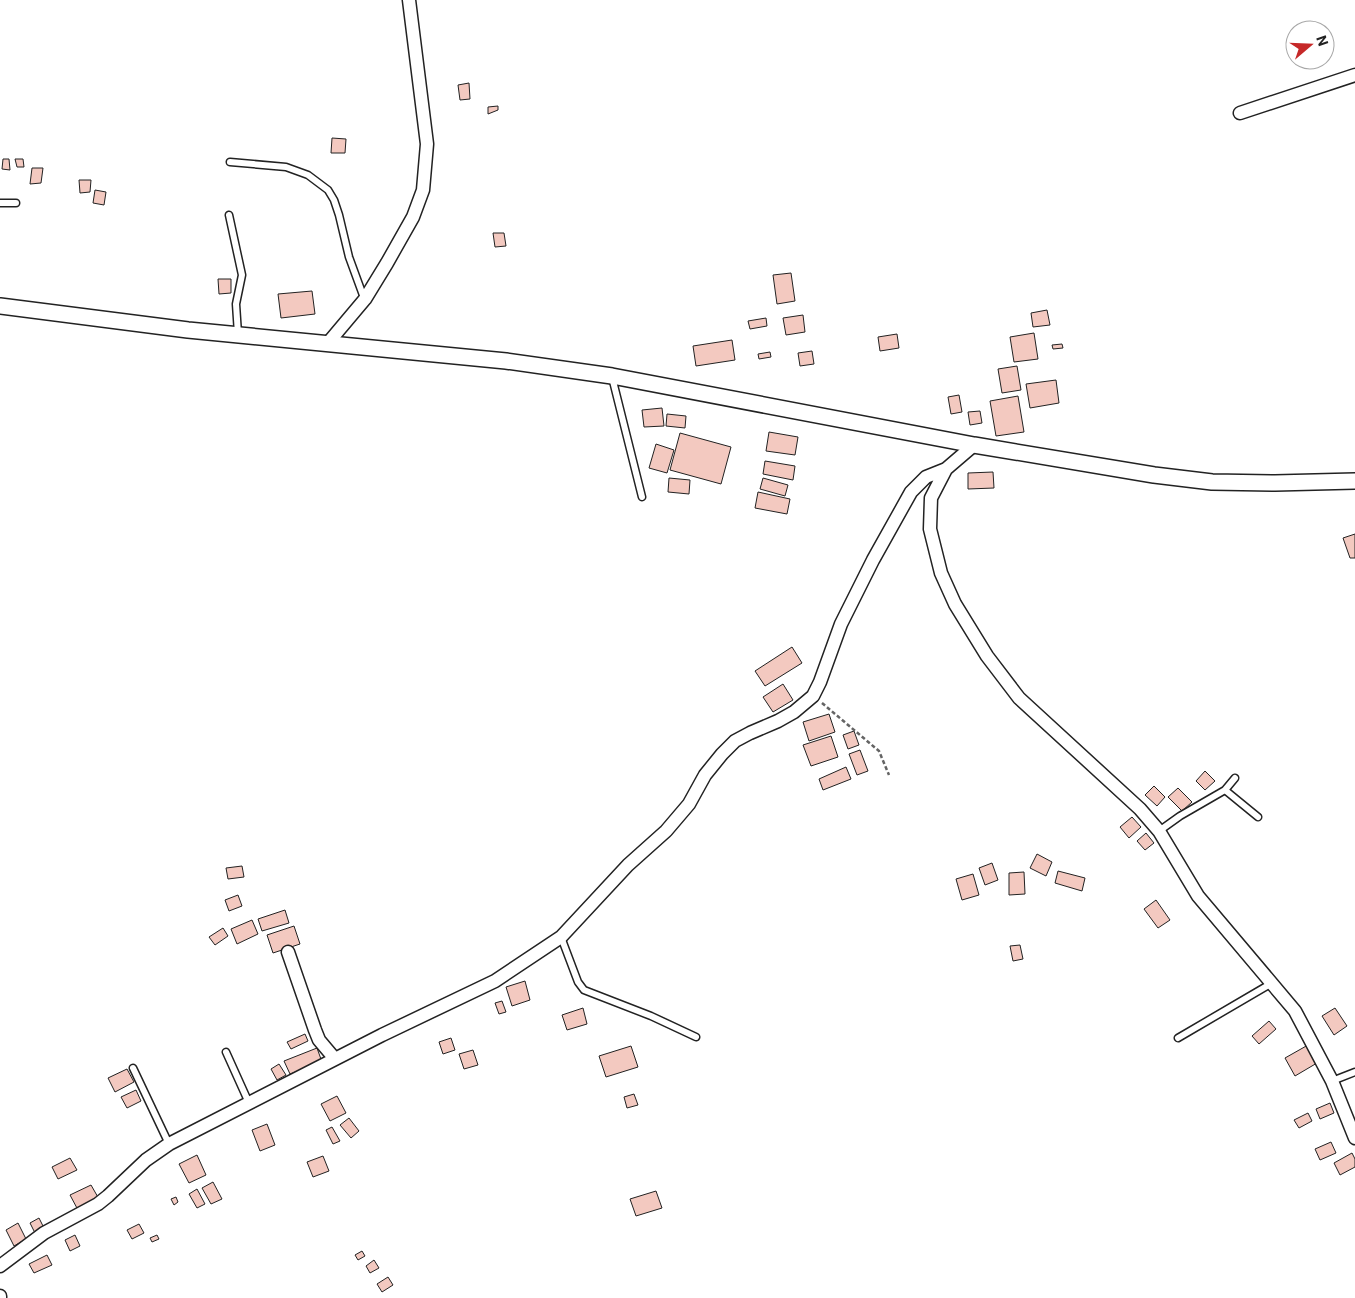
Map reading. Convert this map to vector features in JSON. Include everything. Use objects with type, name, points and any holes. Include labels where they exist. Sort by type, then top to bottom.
[{"type":"street","points":[[328,343],[365,299],[388,263],[413,217],[423,190],[427,144],[409,0]]},
{"type":"street","points":[[1240,113],[1355,75]]},
{"type":"street","points":[[0,306],[238,336],[506,361],[612,376],[974,445],[1154,476],[1212,482],[1355,481]]},
{"type":"street","points":[[0,1266],[44,1233],[98,1204],[146,1160],[169,1144],[382,1035],[495,981],[561,937],[628,865],[666,831],[689,804],[705,775],[735,741],[794,712],[813,696],[841,624],[873,560],[911,492],[926,477],[946,469],[974,445]]},
{"type":"street","points":[[946,469],[931,498],[930,529],[941,573],[955,604],[987,656],[1019,698],[1140,809],[1159,832],[1198,896],[1295,1011],[1332,1081],[1355,1138]]},
{"type":"street","points":[[288,952],[314,1030],[319,1040],[335,1059]]},
{"type":"lane","points":[[230,162],[286,166],[308,175],[328,190],[339,215],[349,257],[365,299]]},
{"type":"lane","points":[[0,203],[16,203]]},
{"type":"lane","points":[[229,215],[242,275],[236,304],[238,336]]},
{"type":"lane","points":[[612,376],[642,497]]},
{"type":"lane","points":[[1159,832],[1180,816],[1225,790],[1235,778]]},
{"type":"lane","points":[[1225,790],[1258,817]]},
{"type":"lane","points":[[561,937],[578,982],[584,990],[651,1016],[696,1037]]},
{"type":"lane","points":[[1178,1038],[1272,983]]},
{"type":"lane","points":[[226,1052],[250,1104]]},
{"type":"lane","points":[[133,1068],[169,1144]]},
{"type":"lane","points":[[1332,1081],[1355,1072]]},
{"type":"path","points":[[813,696],[879,750],[889,775]]},
{"type":"building","points":[[469,83],[470,99],[460,100],[458,85]]},
{"type":"building","points":[[498,106],[498,110],[488,114],[488,107]]},
{"type":"building","points":[[332,138],[346,139],[345,153],[331,153]]},
{"type":"building","points":[[3,159],[9,159],[10,170],[2,169]]},
{"type":"building","points":[[15,159],[23,159],[24,167],[17,167]]},
{"type":"building","points":[[32,168],[43,168],[41,183],[30,184]]},
{"type":"building","points":[[79,180],[91,180],[90,192],[80,193]]},
{"type":"building","points":[[95,190],[106,192],[104,205],[93,203]]},
{"type":"building","points":[[493,233],[504,233],[506,246],[495,247]]},
{"type":"building","points":[[791,273],[795,301],[777,304],[773,275]]},
{"type":"building","points":[[218,279],[231,279],[231,293],[219,294]]},
{"type":"building","points":[[312,291],[315,314],[281,318],[278,294]]},
{"type":"building","points":[[1047,310],[1050,325],[1033,327],[1031,313]]},
{"type":"building","points":[[803,315],[805,332],[786,335],[783,318]]},
{"type":"building","points":[[766,318],[767,326],[750,329],[748,321]]},
{"type":"building","points":[[1034,333],[1038,359],[1014,362],[1010,337]]},
{"type":"building","points":[[897,334],[899,348],[880,351],[878,337]]},
{"type":"building","points":[[732,340],[735,360],[696,366],[693,346]]},
{"type":"building","points":[[1062,344],[1063,348],[1053,349],[1052,345]]},
{"type":"building","points":[[812,351],[814,364],[800,366],[798,353]]},
{"type":"building","points":[[770,352],[771,357],[759,359],[758,354]]},
{"type":"building","points":[[1017,366],[1021,390],[1002,393],[998,369]]},
{"type":"building","points":[[1056,380],[1059,403],[1030,408],[1026,384]]},
{"type":"building","points":[[959,395],[962,412],[951,414],[948,397]]},
{"type":"building","points":[[1018,396],[1024,432],[996,436],[990,401]]},
{"type":"building","points":[[662,408],[664,426],[644,427],[642,410]]},
{"type":"building","points":[[980,411],[982,423],[970,425],[968,412]]},
{"type":"building","points":[[667,414],[686,416],[685,428],[666,426]]},
{"type":"building","points":[[769,432],[798,437],[795,455],[766,451]]},
{"type":"building","points":[[680,433],[731,447],[721,484],[670,470]]},
{"type":"building","points":[[656,444],[674,450],[667,473],[649,468]]},
{"type":"building","points":[[765,461],[795,466],[793,480],[763,474]]},
{"type":"building","points":[[993,472],[994,488],[968,489],[968,473]]},
{"type":"building","points":[[669,478],[690,480],[689,494],[668,492]]},
{"type":"building","points":[[763,478],[788,485],[785,496],[760,489]]},
{"type":"building","points":[[758,492],[790,499],[787,514],[755,508]]},
{"type":"building","points":[[1355,534],[1355,558],[1350,558],[1343,538]]},
{"type":"building","points":[[792,647],[802,663],[765,686],[755,671]]},
{"type":"building","points":[[783,684],[793,700],[773,712],[763,697]]},
{"type":"building","points":[[829,714],[835,732],[809,741],[803,722]]},
{"type":"building","points":[[854,731],[859,745],[848,749],[843,735]]},
{"type":"building","points":[[831,736],[838,757],[811,766],[803,745]]},
{"type":"building","points":[[860,750],[868,771],[857,775],[849,754]]},
{"type":"building","points":[[846,767],[851,779],[823,790],[819,779]]},
{"type":"building","points":[[1205,771],[1215,781],[1205,790],[1196,781]]},
{"type":"building","points":[[1154,786],[1165,797],[1157,806],[1145,795]]},
{"type":"building","points":[[1178,788],[1192,802],[1182,811],[1168,797]]},
{"type":"building","points":[[1132,817],[1141,827],[1129,838],[1120,827]]},
{"type":"building","points":[[1146,833],[1154,843],[1145,850],[1137,841]]},
{"type":"building","points":[[1037,854],[1052,862],[1046,876],[1030,868]]},
{"type":"building","points":[[992,863],[998,880],[985,885],[979,868]]},
{"type":"building","points":[[242,866],[244,877],[228,879],[226,868]]},
{"type":"building","points":[[1058,871],[1085,878],[1082,891],[1055,883]]},
{"type":"building","points":[[1024,872],[1025,894],[1009,895],[1009,873]]},
{"type":"building","points":[[973,874],[979,895],[962,900],[956,879]]},
{"type":"building","points":[[238,895],[242,906],[229,911],[225,900]]},
{"type":"building","points":[[1156,900],[1170,920],[1158,928],[1144,909]]},
{"type":"building","points":[[285,910],[289,923],[262,931],[258,919]]},
{"type":"building","points":[[252,920],[258,934],[237,944],[231,929]]},
{"type":"building","points":[[294,926],[300,944],[273,953],[267,935]]},
{"type":"building","points":[[223,928],[228,936],[215,945],[209,937]]},
{"type":"building","points":[[1020,945],[1023,959],[1013,961],[1010,946]]},
{"type":"building","points":[[525,981],[530,1000],[512,1006],[506,987]]},
{"type":"building","points":[[502,1001],[506,1012],[499,1014],[495,1003]]},
{"type":"building","points":[[583,1008],[587,1024],[567,1030],[562,1015]]},
{"type":"building","points":[[1335,1008],[1347,1026],[1334,1035],[1322,1016]]},
{"type":"building","points":[[1269,1021],[1276,1029],[1259,1044],[1252,1036]]},
{"type":"building","points":[[305,1034],[308,1041],[291,1049],[287,1042]]},
{"type":"building","points":[[451,1038],[455,1050],[443,1054],[439,1042]]},
{"type":"building","points":[[1308,1045],[1317,1063],[1295,1076],[1285,1058]]},
{"type":"building","points":[[631,1046],[638,1067],[606,1077],[599,1056]]},
{"type":"building","points":[[317,1048],[322,1062],[290,1074],[284,1061]]},
{"type":"building","points":[[473,1050],[478,1065],[464,1069],[459,1054]]},
{"type":"building","points":[[279,1064],[286,1075],[277,1080],[271,1069]]},
{"type":"building","points":[[127,1069],[134,1082],[115,1092],[108,1078]]},
{"type":"building","points":[[136,1090],[141,1101],[127,1108],[121,1097]]},
{"type":"building","points":[[634,1094],[638,1105],[627,1108],[624,1097]]},
{"type":"building","points":[[337,1096],[346,1113],[330,1121],[321,1104]]},
{"type":"building","points":[[1330,1103],[1334,1113],[1320,1119],[1316,1109]]},
{"type":"building","points":[[1308,1113],[1312,1121],[1299,1128],[1294,1120]]},
{"type":"building","points":[[349,1118],[359,1131],[351,1138],[340,1125]]},
{"type":"building","points":[[267,1124],[275,1145],[260,1151],[252,1130]]},
{"type":"building","points":[[332,1127],[340,1141],[333,1144],[326,1130]]},
{"type":"building","points":[[1331,1142],[1336,1153],[1320,1160],[1315,1149]]},
{"type":"building","points":[[1352,1153],[1355,1159],[1355,1167],[1340,1175],[1334,1163]]},
{"type":"building","points":[[197,1155],[206,1175],[189,1183],[179,1164]]},
{"type":"building","points":[[323,1156],[329,1171],[313,1177],[307,1162]]},
{"type":"building","points":[[70,1158],[77,1170],[58,1179],[52,1167]]},
{"type":"building","points":[[213,1182],[222,1199],[211,1204],[202,1188]]},
{"type":"building","points":[[91,1185],[99,1199],[78,1210],[70,1195]]},
{"type":"building","points":[[197,1189],[205,1204],[197,1208],[189,1194]]},
{"type":"building","points":[[656,1191],[662,1208],[636,1216],[630,1199]]},
{"type":"building","points":[[176,1197],[178,1202],[174,1205],[171,1199]]},
{"type":"building","points":[[39,1218],[45,1230],[36,1235],[30,1223]]},
{"type":"building","points":[[18,1223],[26,1239],[14,1246],[6,1230]]},
{"type":"building","points":[[139,1224],[144,1233],[132,1239],[127,1230]]},
{"type":"building","points":[[75,1235],[80,1246],[70,1251],[65,1240]]},
{"type":"building","points":[[157,1235],[159,1239],[152,1242],[150,1238]]},
{"type":"building","points":[[362,1251],[365,1256],[358,1260],[355,1255]]},
{"type":"building","points":[[47,1255],[52,1265],[34,1273],[29,1264]]},
{"type":"building","points":[[374,1260],[379,1268],[370,1273],[366,1266]]},
{"type":"building","points":[[388,1277],[393,1285],[382,1292],[377,1284]]}]
